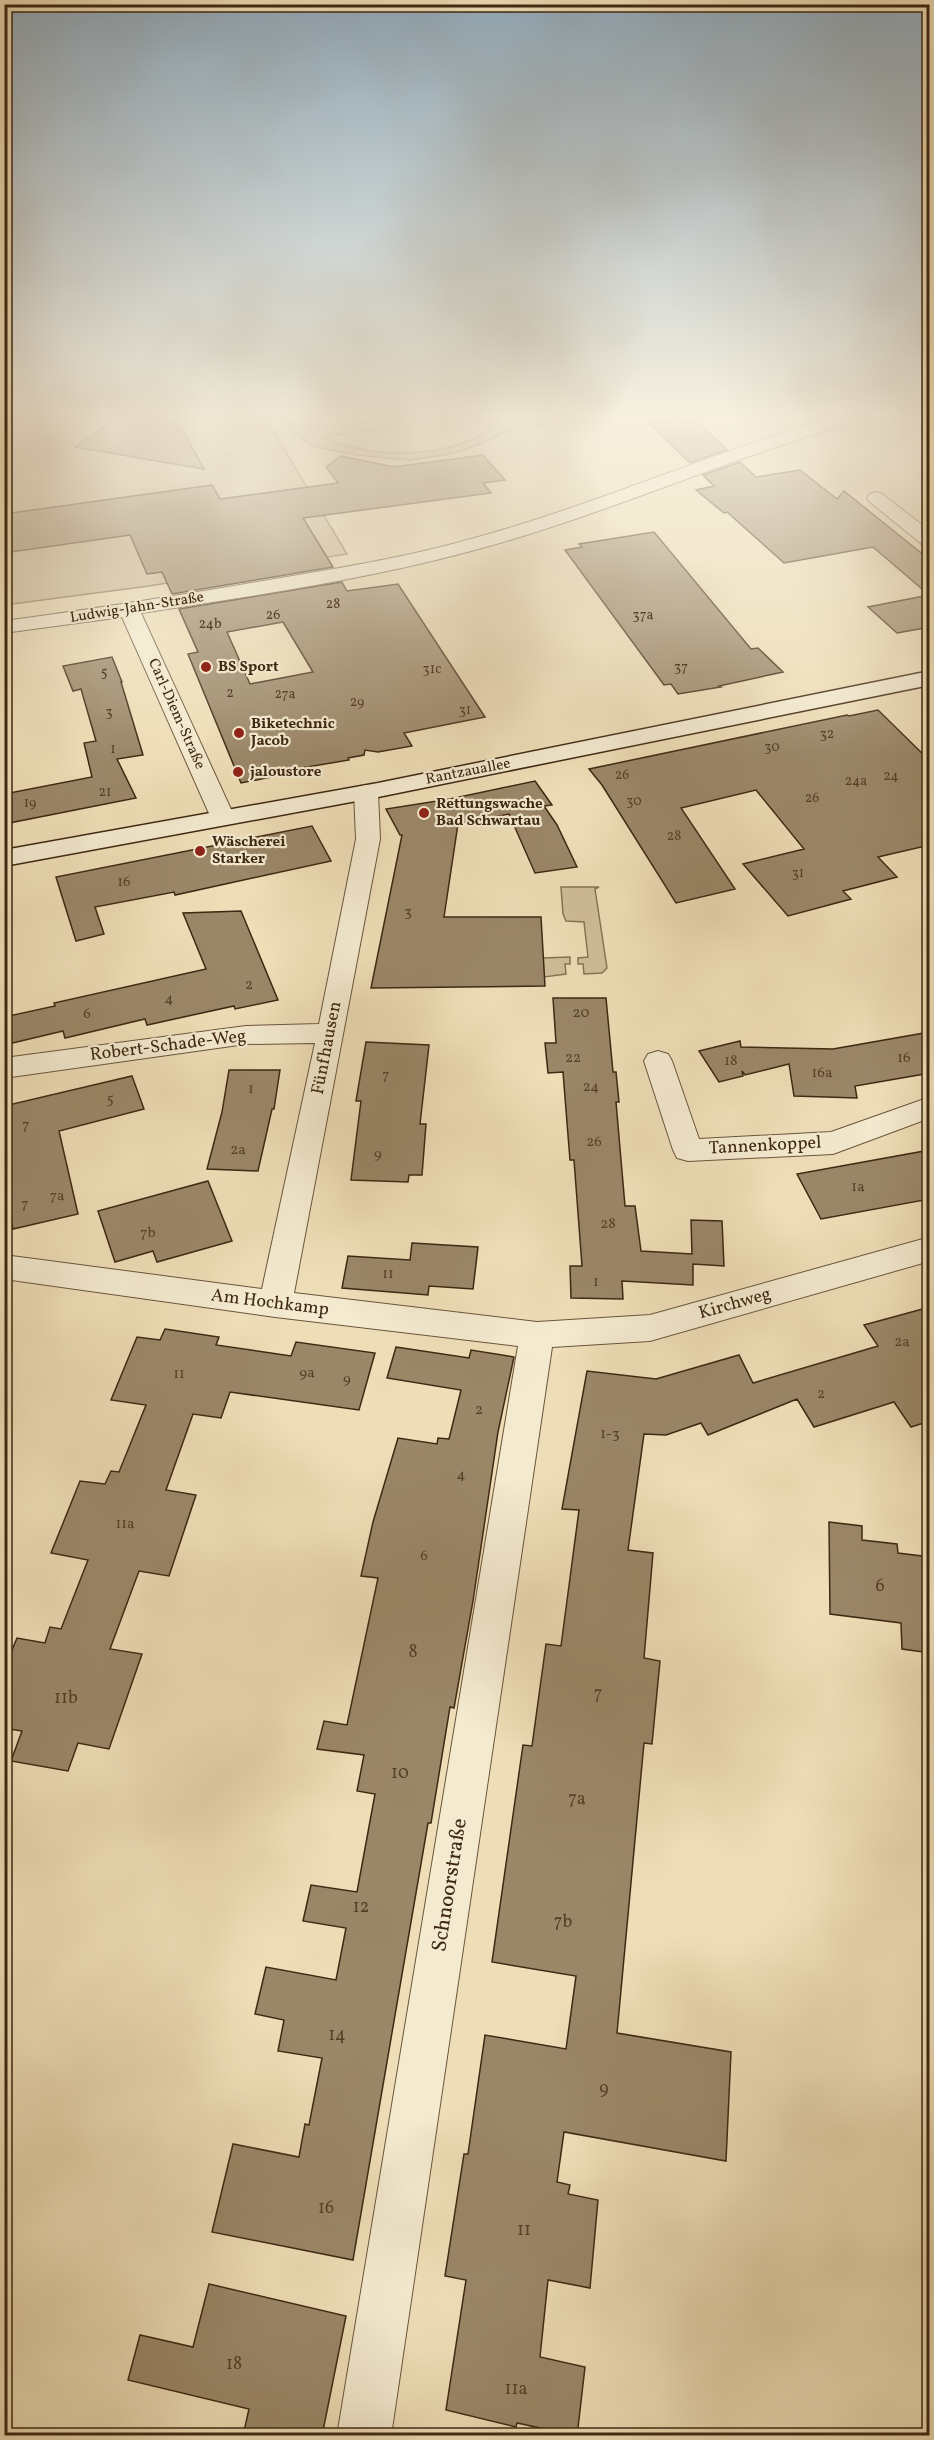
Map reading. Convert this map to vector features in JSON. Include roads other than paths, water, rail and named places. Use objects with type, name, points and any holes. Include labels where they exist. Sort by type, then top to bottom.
[{"type":"main road","name":"Rantzauallee","points":[[4,858],[366,792],[930,678]]},
{"type":"street","name":"Ludwig-Jahn-Straße","points":[[4,627],[355,572],[453,551],[524,529]]},
{"type":"street","points":[[915,529],[930,541]]},
{"type":"street","name":"Carl-Diem-Straße","points":[[129,609],[223,818]]},
{"type":"street","name":"Fünfhausen","points":[[275,1304],[368,839],[366,792]]},
{"type":"street","name":"Robert-Schade-Weg","points":[[4,1068],[246,1035],[331,1033]]},
{"type":"street","name":"Tannenkoppel","points":[[658,1061],[688,1150],[833,1143],[930,1107]]},
{"type":"street","name":"Kirchweg","points":[[537,1335],[651,1328],[930,1249]]},
{"type":"street","name":"Am Hochkamp","points":[[4,1267],[275,1304],[537,1335]]},
{"type":"street","name":"Schnoorstraße","points":[[364,2436],[537,1335]]},
{"type":"place","name":"BS Sport","points":[[206,667]]},
{"type":"place","name":"Biketechnic Jacob","points":[[239,733]]},
{"type":"place","name":"jaloustore","points":[[238,772]]},
{"type":"place","name":"Rettungswache Bad Schwartau","points":[[424,813]]},
{"type":"place","name":"Wäscherei Starker","points":[[200,851]]}]
